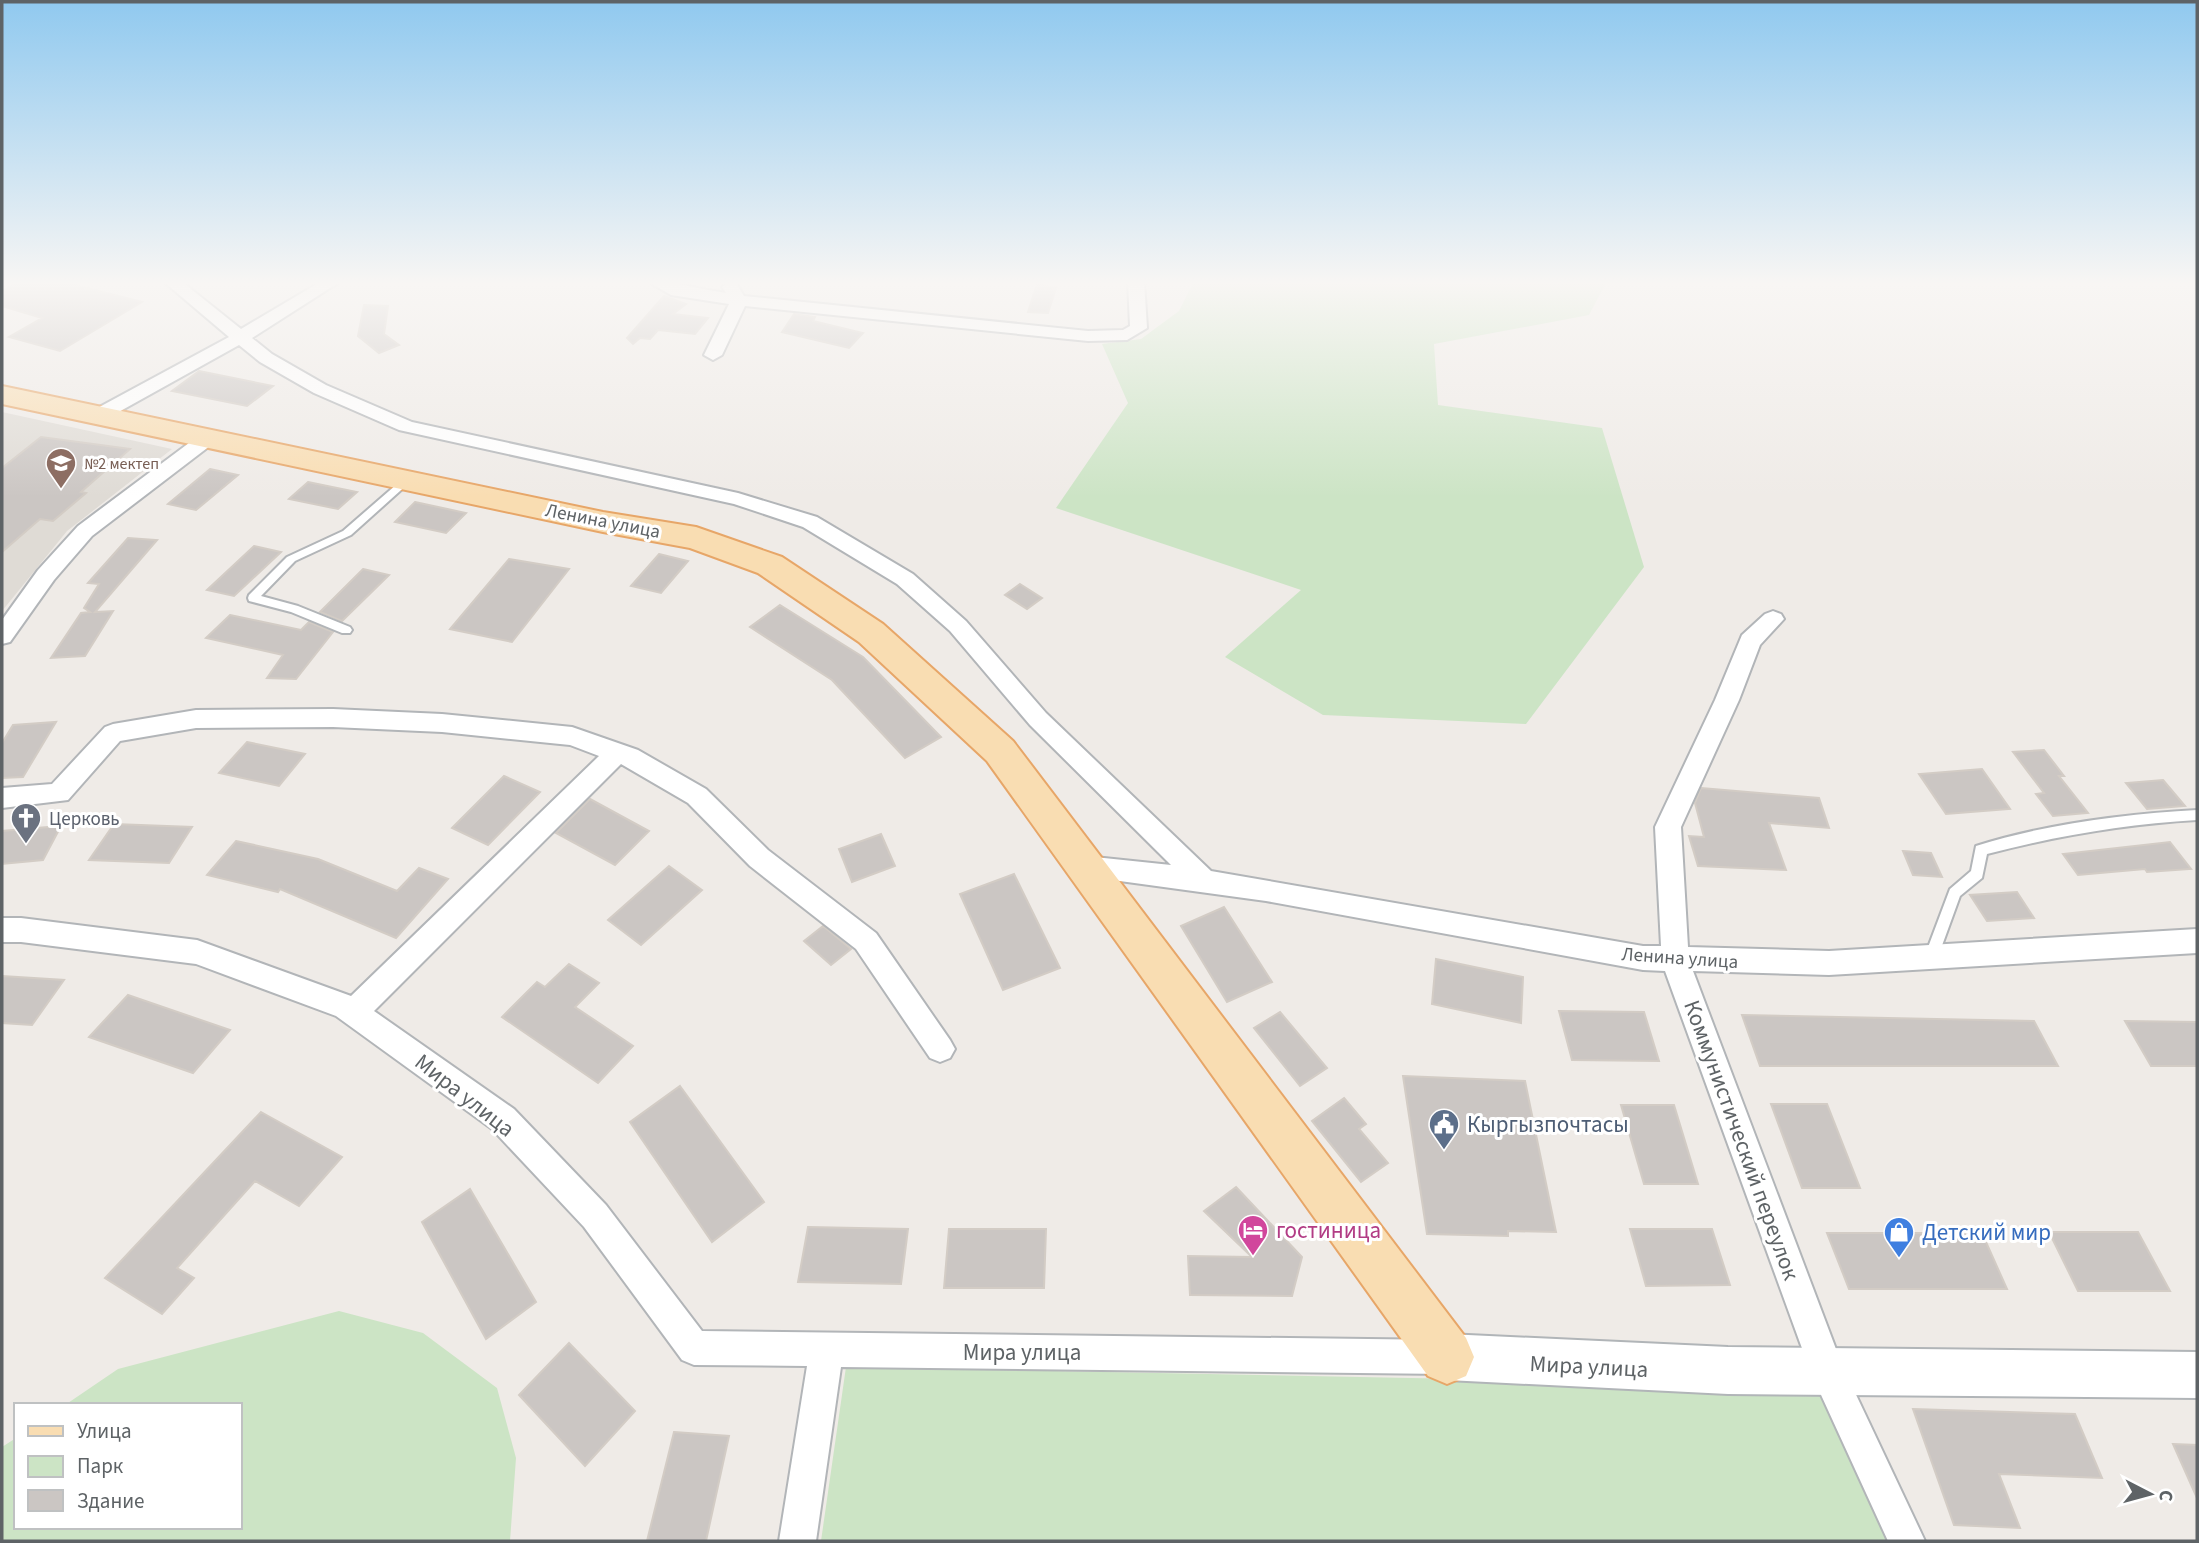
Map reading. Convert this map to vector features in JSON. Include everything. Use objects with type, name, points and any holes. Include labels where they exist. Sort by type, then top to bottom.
[{"type":"main road","name":"Ленина улица","points":[[2,395],[603,522],[696,537],[770,565],[871,633],[1000,751],[1447,1357]]},
{"type":"street","points":[[99,415],[212,353]]},
{"type":"street","points":[[259,353],[320,389],[407,426],[738,499],[810,522],[905,579],[958,626],[1038,719],[1204,881]]},
{"type":"street","points":[[2,636],[46,575],[85,531],[208,438]]},
{"type":"street","name":"Коммунистический переулок","points":[[1773,619],[1750,641],[1727,700],[1668,827],[1675,959],[1828,1373],[1907,1541]]},
{"type":"street","points":[[2,797],[60,793],[113,733],[195,719],[333,718],[442,723],[572,736],[617,753],[697,796],[759,858],[866,940],[940,1049]]},
{"type":"street","points":[[354,1012],[617,753]]},
{"type":"street","name":"Ленина улица","points":[[1085,867],[1266,890],[1643,958],[1829,963],[2197,941]]},
{"type":"street","name":"Мира улица","points":[[2,930],[21,930],[197,952],[346,1007],[503,1119],[595,1216],[694,1348],[1447,1357],[1581,1367],[1828,1373],[2197,1375]]},
{"type":"street","points":[[797,1541],[827,1350]]},
{"type":"lane","points":[[346,630],[294,609],[253,598],[291,559],[347,533],[407,480]]},
{"type":"lane","points":[[1931,958],[1955,893],[1977,873],[1981,850],[2020,840],[2157,816],[2197,815]]},
{"type":"shaded area","name":"№2 мектеп","points":[[2,412],[172,449],[67,531],[2,611]]},
{"type":"green space","points":[[1106,353],[1435,353],[1438,405],[1602,428],[1644,567],[1526,724],[1323,715],[1225,657],[1301,590],[1056,508],[1128,403]]},
{"type":"green space","points":[[339,1311],[423,1333],[497,1388],[516,1458],[510,1541],[2,1541],[2,1447],[14,1439],[14,1529],[242,1529],[242,1403],[68,1403],[118,1369]]},
{"type":"green space","points":[[846,1367],[1820,1386],[1893,1541],[821,1541]]},
{"type":"building","points":[[199,371],[273,386],[247,406],[172,391]]},
{"type":"building","points":[[41,437],[130,449],[53,521],[40,519],[2,552],[2,468]]},
{"type":"building","points":[[210,469],[238,475],[196,510],[168,504]]},
{"type":"building","points":[[308,482],[357,492],[338,509],[289,499]]},
{"type":"building","points":[[415,502],[466,513],[446,533],[395,522]]},
{"type":"building","points":[[128,538],[157,540],[95,612],[113,611],[85,656],[51,658],[81,613],[90,612],[84,608],[99,584],[88,583]]},
{"type":"building","points":[[254,546],[281,552],[234,596],[207,590]]},
{"type":"building","points":[[659,554],[688,561],[661,593],[631,586]]},
{"type":"building","points":[[509,559],[569,569],[512,642],[450,629]]},
{"type":"building","points":[[363,569],[389,575],[342,621],[320,612]]},
{"type":"building","points":[[1020,584],[1042,598],[1027,609],[1005,595]]},
{"type":"building","points":[[780,605],[863,657],[941,737],[905,758],[832,680],[750,627]]},
{"type":"building","points":[[230,615],[301,630],[309,622],[333,632],[296,679],[267,678],[283,655],[206,638]]},
{"type":"building","points":[[56,722],[23,777],[2,778],[2,743],[13,725]]},
{"type":"building","points":[[247,742],[305,754],[279,786],[219,773]]},
{"type":"building","points":[[2044,750],[2064,776],[2059,776],[2088,813],[2053,816],[2036,794],[2044,793],[2013,752]]},
{"type":"building","points":[[1982,769],[2010,809],[1946,814],[1919,774]]},
{"type":"building","points":[[504,776],[540,792],[488,845],[452,828]]},
{"type":"building","points":[[2163,780],[2185,806],[2147,809],[2126,783]]},
{"type":"building","points":[[1701,788],[1819,798],[1829,828],[1769,823],[1786,870],[1698,866],[1689,836],[1704,837],[1695,803]]},
{"type":"building","points":[[590,799],[649,831],[615,865],[556,833]]},
{"type":"building","points":[[114,824],[192,827],[169,863],[89,860]]},
{"type":"building","name":"Церковь","points":[[61,826],[43,860],[2,864],[2,831]]},
{"type":"building","points":[[881,834],[895,866],[852,882],[839,849]]},
{"type":"building","points":[[236,841],[318,859],[397,891],[419,868],[448,879],[396,938],[280,889],[278,892],[207,875]]},
{"type":"building","points":[[2170,842],[2191,869],[2147,872],[2145,869],[2078,875],[2063,854]]},
{"type":"building","points":[[1903,851],[1931,853],[1942,877],[1913,875]]},
{"type":"building","points":[[669,866],[702,890],[641,945],[608,920]]},
{"type":"building","points":[[1014,874],[1060,968],[1003,990],[960,894]]},
{"type":"building","points":[[2017,892],[2034,918],[1987,921],[1970,895]]},
{"type":"building","points":[[1224,907],[1272,982],[1227,1002],[1181,926]]},
{"type":"building","points":[[823,926],[851,949],[831,965],[804,941]]},
{"type":"building","points":[[1436,959],[1523,977],[1521,1023],[1432,1004]]},
{"type":"building","points":[[569,964],[599,983],[575,1007],[633,1046],[598,1083],[502,1017],[537,982],[545,987]]},
{"type":"building","points":[[2,976],[64,980],[32,1025],[2,1023]]},
{"type":"building","points":[[128,995],[230,1030],[193,1073],[89,1037]]},
{"type":"building","points":[[1559,1011],[1644,1012],[1659,1061],[1572,1060]]},
{"type":"building","points":[[1280,1012],[1327,1068],[1300,1086],[1254,1028]]},
{"type":"building","points":[[1742,1015],[2034,1021],[2058,1066],[1760,1066]]},
{"type":"building","points":[[2125,1021],[2197,1022],[2197,1066],[2151,1066]]},
{"type":"building","points":[[1403,1076],[1525,1081],[1556,1232],[1508,1231],[1508,1236],[1427,1234]]},
{"type":"building","points":[[680,1086],[764,1202],[712,1242],[630,1122]]},
{"type":"building","points":[[1344,1098],[1366,1124],[1359,1129],[1388,1163],[1361,1182],[1312,1121]]},
{"type":"building","points":[[1771,1104],[1827,1104],[1860,1188],[1802,1188]]},
{"type":"building","points":[[1621,1105],[1674,1105],[1698,1184],[1644,1184]]},
{"type":"building","points":[[261,1112],[342,1157],[299,1206],[255,1181],[177,1268],[194,1278],[162,1314],[105,1278]]},
{"type":"building","points":[[1236,1187],[1302,1257],[1292,1296],[1190,1295],[1188,1256],[1252,1257],[1204,1211]]},
{"type":"building","points":[[470,1189],[536,1302],[486,1339],[422,1222]]},
{"type":"building","points":[[808,1227],[908,1229],[901,1284],[798,1282]]},
{"type":"building","points":[[949,1229],[1046,1229],[1044,1288],[944,1288]]},
{"type":"building","points":[[1630,1229],[1712,1229],[1730,1285],[1646,1286]]},
{"type":"building","points":[[2049,1232],[2138,1232],[2170,1291],[2078,1291]]},
{"type":"building","points":[[1827,1233],[1982,1233],[2007,1289],[1849,1289]]},
{"type":"building","points":[[569,1343],[635,1411],[585,1466],[519,1395]]},
{"type":"building","points":[[1913,1409],[2075,1414],[2102,1478],[1999,1474],[2020,1528],[1954,1525]]},
{"type":"building","points":[[674,1432],[729,1436],[706,1541],[647,1541]]},
{"type":"building","points":[[2173,1444],[2197,1445],[2197,1498]]},
{"type":"place","name":"№2 мектеп","points":[[61,490]]},
{"type":"place","name":"Церковь","points":[[26,845]]},
{"type":"place","name":"Кыргызпочтасы","points":[[1444,1151]]},
{"type":"place","name":"гостиница","points":[[1253,1257]]},
{"type":"place","name":"Детский мир","points":[[1899,1259]]}]
